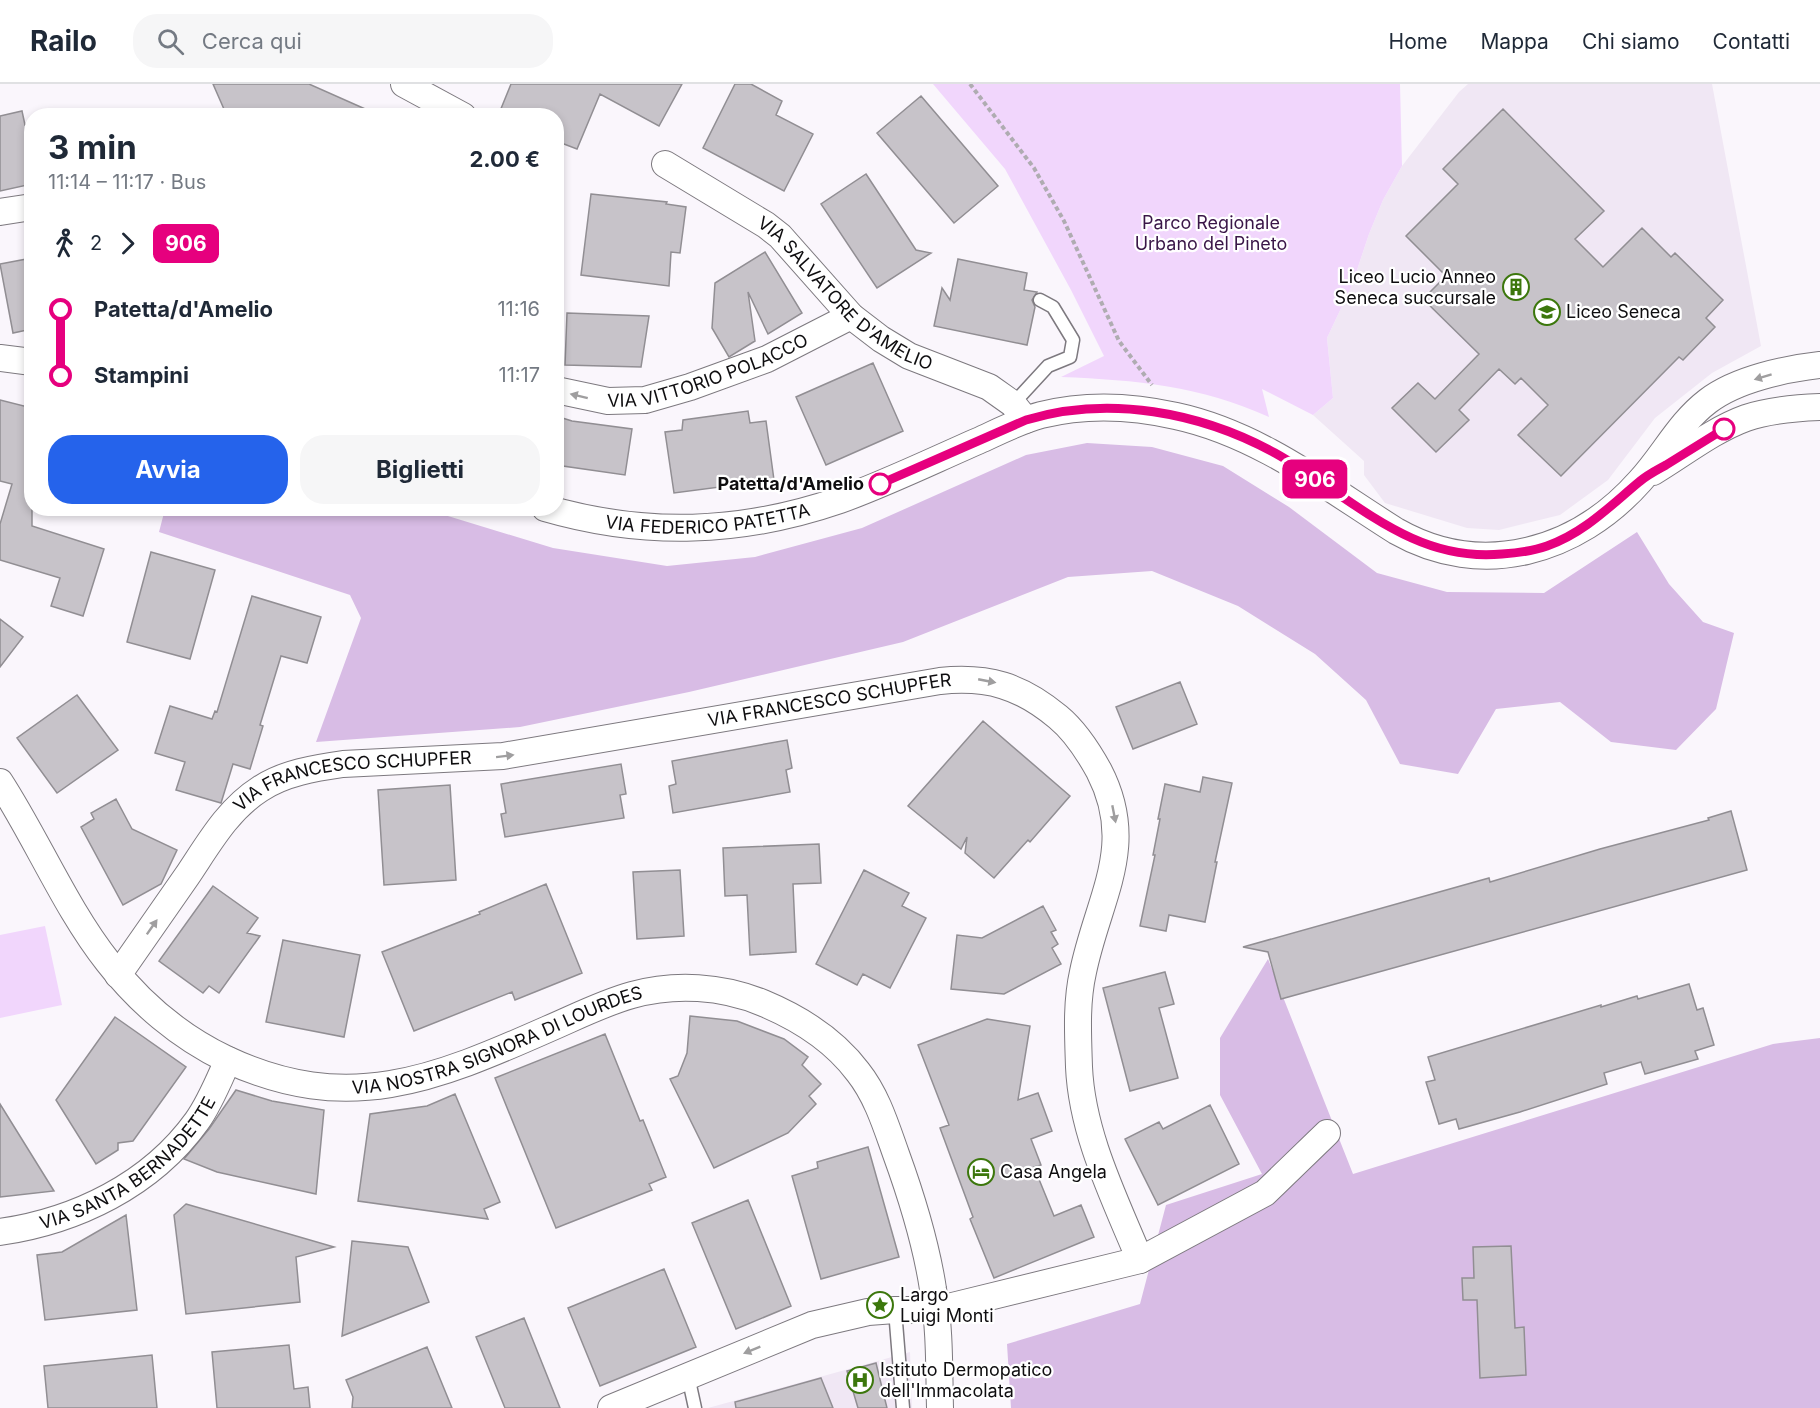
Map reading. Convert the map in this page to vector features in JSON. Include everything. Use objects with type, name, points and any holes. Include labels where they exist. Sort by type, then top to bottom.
[{"type":"street","points":[[404,84],[448,108]]},
{"type":"street","name":"VIA SALVATORE D'AMELIO","points":[[665,164],[766,225],[780,236],[851,316],[881,339],[909,356],[978,382],[998,393],[1019,412]]},
{"type":"street","points":[[0,212],[24,208]]},
{"type":"street","name":"VIA VITTORIO POLACCO","points":[[564,392],[608,401],[645,400],[690,387],[767,359],[851,316]]},
{"type":"street","points":[[0,358],[24,361]]},
{"type":"street","points":[[1640,480],[1683,424],[1710,399],[1751,380],[1780,371],[1820,365]]},
{"type":"street","points":[[1640,480],[1738,421],[1773,412],[1820,407]]},
{"type":"street","name":"VIA FEDERICO PATETTA","points":[[564,512],[596,520],[669,529],[696,529],[780,518],[872,488],[1019,412],[1097,408],[1141,410],[1219,427],[1286,459],[1413,540],[1431,547],[1461,553],[1491,555],[1531,551],[1548,546],[1589,525],[1622,499],[1640,480]]},
{"type":"street","name":"VIA FRANCESCO SCHUPFER","points":[[118,975],[226,819],[240,803],[256,791],[287,776],[343,764],[503,756],[940,681],[964,679],[993,682],[1036,701],[1064,722],[1091,756],[1104,780],[1112,802],[1116,820],[1114,861],[1082,975],[1078,1011],[1079,1070],[1081,1095],[1095,1148],[1140,1260]]},
{"type":"street","name":"VIA NOSTRA SIGNORA DI LOURDES","points":[[0,782],[84,926],[118,975],[146,1003],[177,1029],[201,1045],[228,1060],[267,1074],[310,1085],[348,1089],[381,1087],[430,1076],[500,1050],[587,1012],[633,995],[654,990],[710,988],[747,997],[793,1017],[821,1035],[843,1055],[866,1083],[883,1118],[914,1207],[928,1262],[936,1310],[940,1408]]},
{"type":"street","name":"VIA SANTA BERNADETTE","points":[[0,1232],[79,1211],[102,1201],[144,1173],[174,1149],[198,1120],[228,1060]]},
{"type":"street","points":[[611,1408],[806,1327],[844,1317],[895,1310],[936,1310],[1140,1260],[1265,1193],[1327,1133]]},
{"type":"lane","points":[[1019,412],[1048,366],[1070,357],[1074,344],[1053,307],[1040,300]]},
{"type":"lane","points":[[895,1310],[903,1408]]},
{"type":"lane","points":[[688,1376],[695,1408]]},
{"type":"path","points":[[970,84],[1034,168],[1064,221],[1119,341],[1175,416]]},
{"type":"shaded area","name":"Liceo Seneca","points":[[1468,84],[1712,84],[1761,346],[1712,373],[1655,418],[1608,480],[1560,515],[1499,530],[1467,528],[1385,503],[1364,475],[1364,461],[1313,415],[1333,398],[1327,338],[1352,285],[1383,200],[1402,166],[1459,92]]},
{"type":"shaded area","points":[[1087,443],[1152,447],[1223,466],[1289,507],[1377,573],[1447,592],[1544,593],[1637,532],[1669,584],[1703,622],[1734,633],[1716,709],[1676,750],[1611,742],[1560,702],[1496,709],[1458,774],[1400,764],[1366,700],[1315,654],[1238,606],[1152,571],[1068,577],[903,642],[689,692],[520,727],[316,742],[361,618],[350,595],[159,532],[163,516],[448,516],[553,548],[667,566],[755,557],[862,528],[1026,455]]},
{"type":"shaded area","points":[[1268,959],[1353,1174],[1773,1044],[1820,1038],[1820,1408],[1011,1408],[1007,1344],[1140,1304],[1166,1205],[1262,1174],[1220,1095],[1220,1038]]},
{"type":"shaded area","name":"Istituto Dermopatico dell'Immacolata","points":[[910,1352],[912,1408],[708,1408]]},
{"type":"green space","name":"Parco Regionale Urbano del Pineto","points":[[933,84],[1400,84],[1402,166],[1383,200],[1352,285],[1327,338],[1333,398],[1313,415],[1262,389],[1269,417],[1218,398],[1168,386],[1061,377],[1104,356],[1005,169]]},
{"type":"green space","points":[[45,926],[62,1005],[0,1018],[0,935]]},
{"type":"building","points":[[213,84],[309,84],[363,108],[224,108]]},
{"type":"building","points":[[511,84],[682,84],[659,126],[600,94],[577,149],[564,144],[564,108],[501,108]]},
{"type":"building","points":[[735,84],[751,84],[782,101],[776,115],[813,134],[784,191],[703,148]]},
{"type":"building","points":[[921,96],[998,186],[954,223],[877,133]]},
{"type":"building","name":"Liceo Lucio Anneo Seneca succursale","points":[[1503,109],[1604,211],[1575,239],[1603,267],[1642,228],[1671,257],[1675,253],[1723,300],[1706,318],[1715,327],[1683,360],[1679,357],[1561,476],[1518,435],[1548,405],[1521,378],[1515,384],[1499,369],[1459,410],[1469,420],[1436,452],[1392,408],[1418,383],[1435,399],[1479,354],[1423,299],[1446,276],[1406,236],[1458,184],[1443,169]]},
{"type":"building","points":[[22,111],[24,186],[0,191],[0,116]]},
{"type":"building","points":[[866,174],[916,250],[931,253],[877,288],[821,204]]},
{"type":"building","points":[[591,194],[667,202],[666,204],[686,207],[680,253],[671,252],[669,286],[581,275]]},
{"type":"building","points":[[765,252],[802,313],[768,334],[748,292],[755,341],[729,357],[712,328],[715,283]]},
{"type":"building","points":[[958,259],[1027,273],[1024,290],[1037,292],[1032,300],[1035,307],[1027,345],[934,326],[942,288],[950,300]]},
{"type":"building","points":[[24,260],[24,331],[13,333],[0,264]]},
{"type":"building","points":[[567,313],[649,316],[641,367],[565,365]]},
{"type":"building","points":[[873,363],[903,431],[826,465],[796,397]]},
{"type":"building","points":[[0,400],[24,406],[24,516],[32,516],[32,526],[104,549],[83,616],[51,606],[60,578],[0,560],[0,524],[12,484],[0,481]]},
{"type":"building","points":[[748,411],[750,423],[766,421],[774,480],[674,493],[665,432],[682,430],[683,420]]},
{"type":"building","points":[[564,418],[632,429],[625,475],[564,466]]},
{"type":"building","points":[[151,552],[215,570],[190,659],[127,642]]},
{"type":"building","points":[[252,596],[321,617],[307,663],[281,656],[260,725],[263,726],[250,769],[233,764],[221,803],[176,790],[185,762],[155,753],[170,706],[212,719],[215,711],[217,712]]},
{"type":"building","points":[[0,619],[23,637],[0,667]]},
{"type":"building","points":[[1180,682],[1197,724],[1133,749],[1116,707]]},
{"type":"building","points":[[77,695],[118,750],[57,793],[17,738]]},
{"type":"building","points":[[983,721],[1070,796],[1030,842],[1028,840],[994,878],[965,853],[967,837],[961,849],[908,806]]},
{"type":"building","points":[[787,740],[792,768],[786,770],[790,792],[673,813],[669,786],[676,784],[672,761]]},
{"type":"building","points":[[621,764],[626,794],[620,795],[624,818],[505,837],[501,814],[506,813],[501,784]]},
{"type":"building","points":[[1203,777],[1232,783],[1205,922],[1169,915],[1166,931],[1140,926],[1155,855],[1153,855],[1160,819],[1158,819],[1165,784],[1200,792]]},
{"type":"building","points":[[450,785],[456,880],[384,885],[378,790]]},
{"type":"building","points":[[116,799],[132,829],[177,850],[161,884],[123,905],[81,827],[94,819],[91,813]]},
{"type":"building","points":[[1731,811],[1747,870],[1281,999],[1268,952],[1243,947],[1489,878],[1490,882],[1709,820],[1708,818]]},
{"type":"building","points":[[819,844],[821,883],[793,884],[796,952],[750,955],[747,895],[725,896],[723,848]]},
{"type":"building","points":[[680,870],[684,936],[637,939],[633,872]]},
{"type":"building","points":[[864,870],[909,893],[902,906],[926,918],[890,988],[863,974],[857,985],[816,964]]},
{"type":"building","points":[[546,884],[582,973],[515,1000],[512,992],[414,1031],[382,952],[480,914],[479,912]]},
{"type":"building","points":[[213,886],[258,918],[247,933],[260,936],[219,993],[209,986],[203,993],[159,961]]},
{"type":"building","points":[[1043,906],[1056,930],[1051,932],[1058,944],[1052,948],[1061,964],[1004,994],[951,989],[957,935],[982,938]]},
{"type":"building","points":[[283,940],[360,955],[344,1037],[266,1022]]},
{"type":"building","points":[[1165,972],[1174,1004],[1159,1008],[1178,1078],[1130,1091],[1103,988]]},
{"type":"building","points":[[1689,984],[1697,1010],[1703,1008],[1714,1045],[1695,1051],[1698,1059],[1645,1074],[1641,1062],[1604,1073],[1607,1084],[1520,1112],[1459,1129],[1456,1119],[1439,1124],[1426,1082],[1435,1080],[1428,1057],[1601,1005],[1601,1007],[1637,996],[1638,999]]},
{"type":"building","points":[[690,1016],[737,1021],[784,1039],[808,1057],[802,1065],[821,1084],[809,1096],[816,1104],[788,1133],[714,1168],[670,1079],[678,1076],[687,1053]]},
{"type":"building","points":[[115,1017],[186,1067],[133,1141],[118,1143],[118,1150],[96,1164],[56,1100]]},
{"type":"building","points":[[987,1019],[1030,1026],[1018,1100],[1038,1093],[1052,1131],[1031,1139],[1041,1165],[1034,1167],[1054,1216],[1081,1205],[1094,1237],[994,1278],[970,1219],[973,1217],[940,1128],[949,1125],[918,1045]]},
{"type":"building","points":[[605,1034],[640,1121],[643,1120],[666,1177],[649,1184],[652,1190],[556,1228],[495,1078]]},
{"type":"building","points":[[236,1090],[272,1101],[324,1110],[316,1194],[217,1172],[184,1159],[209,1129]]},
{"type":"building","points":[[455,1094],[500,1202],[484,1209],[488,1219],[358,1201],[370,1114],[427,1106]]},
{"type":"building","points":[[0,1104],[54,1191],[0,1197]]},
{"type":"building","points":[[1210,1105],[1239,1164],[1158,1205],[1125,1139],[1159,1122],[1163,1129]]},
{"type":"building","points":[[868,1147],[899,1257],[821,1279],[792,1176],[818,1168],[817,1162]]},
{"type":"building","points":[[748,1200],[791,1306],[736,1329],[692,1223]]},
{"type":"building","points":[[186,1204],[334,1247],[296,1257],[300,1302],[186,1314],[174,1215]]},
{"type":"building","points":[[126,1215],[137,1310],[45,1320],[37,1255],[62,1252]]},
{"type":"building","points":[[352,1241],[408,1247],[429,1302],[342,1336]]},
{"type":"building","points":[[1511,1246],[1515,1328],[1524,1327],[1526,1375],[1480,1378],[1477,1300],[1463,1300],[1462,1278],[1474,1278],[1473,1247]]},
{"type":"building","points":[[664,1269],[696,1347],[600,1386],[568,1308]]},
{"type":"building","points":[[524,1318],[560,1408],[505,1408],[476,1337]]},
{"type":"building","points":[[289,1345],[294,1389],[308,1387],[310,1408],[217,1408],[212,1352]]},
{"type":"building","points":[[427,1347],[452,1408],[352,1408],[353,1397],[346,1380]]},
{"type":"building","points":[[152,1355],[157,1408],[48,1408],[44,1366]]},
{"type":"building","points":[[876,1363],[887,1408],[858,1408],[847,1371]]},
{"type":"building","points":[[821,1378],[833,1408],[736,1408],[735,1402]]},
{"type":"bus line","name":"906","points":[[880,484],[1041,415],[1076,409],[1141,410],[1196,421],[1241,436],[1295,465],[1413,540],[1451,552],[1510,554],[1548,546],[1589,525],[1622,499],[1640,480],[1724,429]]},
{"type":"place","name":"Liceo Lucio Anneo Seneca succursale","points":[[1516,287]]},
{"type":"place","name":"Liceo Seneca","points":[[1547,312]]},
{"type":"place","name":"Patetta/d'Amelio","points":[[880,484]]},
{"type":"place","name":"Casa Angela","points":[[981,1172]]},
{"type":"place","name":"Largo Luigi Monti","points":[[880,1305]]},
{"type":"place","name":"Istituto Dermopatico dell'Immacolata","points":[[860,1380]]}]
